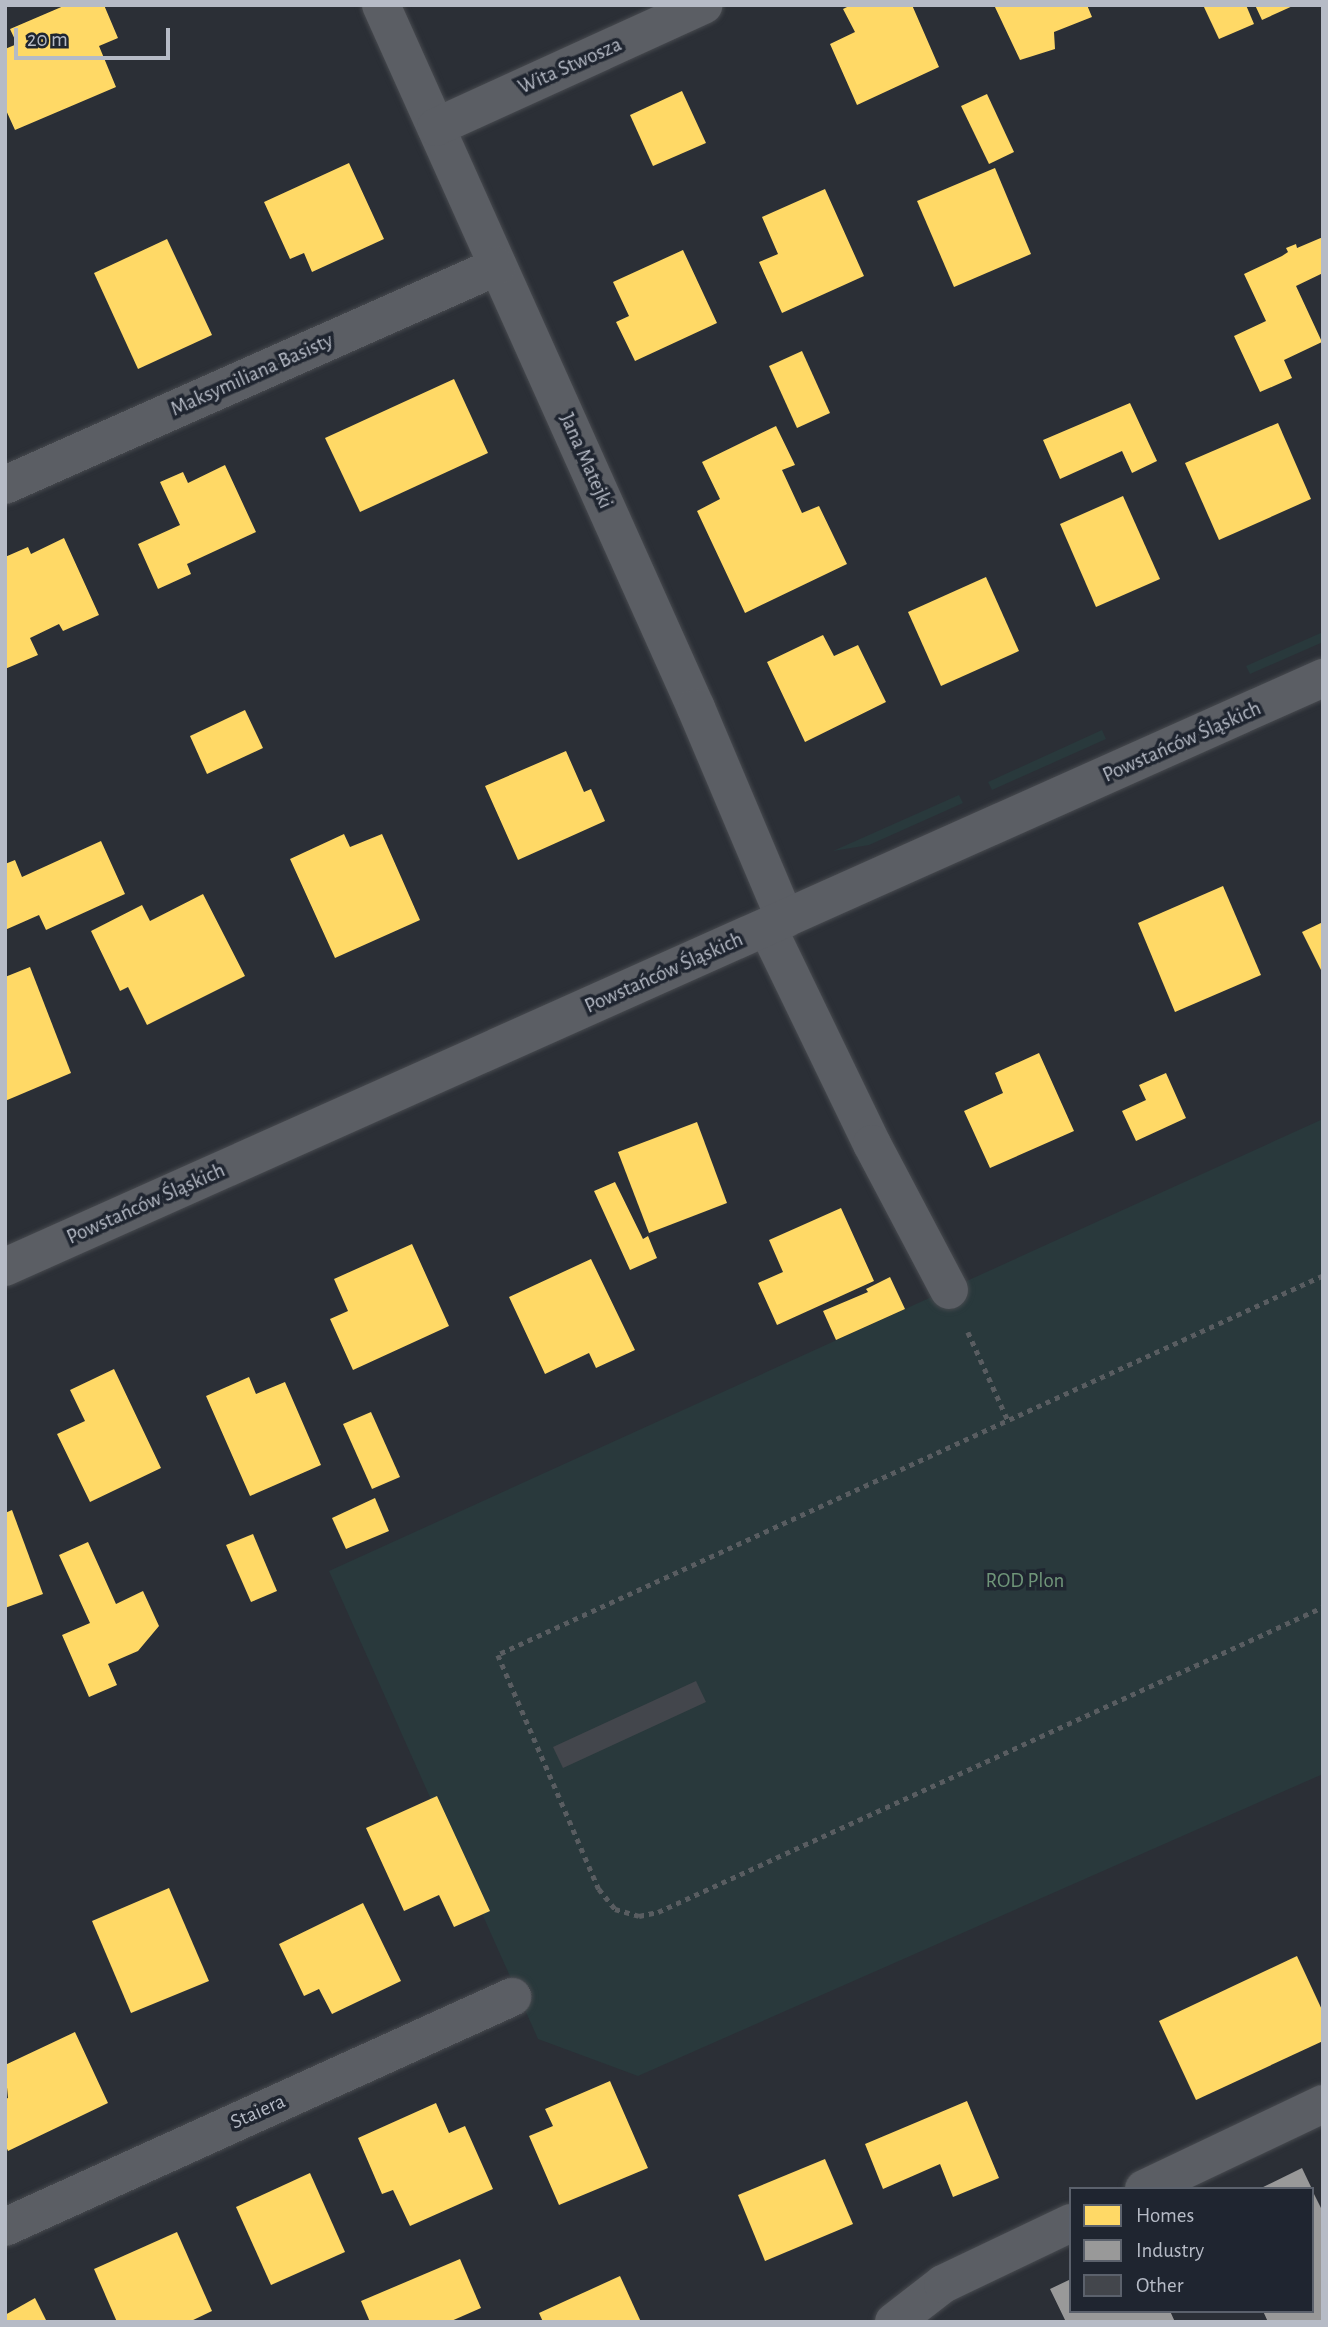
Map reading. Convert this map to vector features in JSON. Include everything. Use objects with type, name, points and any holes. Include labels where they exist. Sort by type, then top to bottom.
[{"type":"street","name":"Jana Matejki","points":[[381,5],[696,708],[776,923],[872,1144],[949,1290]]},
{"type":"street","name":"Wita Stwosza","points":[[436,127],[704,5]]},
{"type":"street","name":"Maksymiliana Basisty","points":[[5,485],[498,266]]},
{"type":"street","name":"Powstańców Śląskich","points":[[5,1267],[1323,678]]},
{"type":"street","name":"Staiera","points":[[5,2227],[512,1997]]},
{"type":"street","points":[[1148,2187],[1323,2104]]},
{"type":"street","points":[[894,2322],[943,2284],[1069,2224]]},
{"type":"path","points":[[1323,1276],[498,1655],[598,1889],[609,1905],[632,1915],[658,1912],[1323,1607]]},
{"type":"path","points":[[949,1290],[1009,1420]]},
{"type":"green space","points":[[1323,632],[1323,642],[1250,674],[1246,666]]},
{"type":"green space","points":[[1102,730],[1106,739],[992,790],[988,782]]},
{"type":"green space","points":[[959,795],[963,803],[869,845],[833,851]]},
{"type":"green space","name":"ROD Plon","points":[[1323,1119],[1323,1774],[638,2076],[538,2039],[329,1571]]},
{"type":"building: Homes","points":[[66,5],[104,5],[118,38],[99,46],[116,87],[15,130],[5,108],[5,49],[17,44],[10,29]]},
{"type":"building: Homes","points":[[851,5],[912,5],[939,67],[857,105],[830,44],[855,32],[843,9]]},
{"type":"building: Homes","points":[[994,5],[1087,5],[1092,17],[1054,32],[1055,49],[1020,60]]},
{"type":"building: Homes","points":[[1203,5],[1246,5],[1254,24],[1219,39]]},
{"type":"building: Homes","points":[[1255,5],[1295,5],[1262,20]]},
{"type":"building: Homes","points":[[682,91],[706,143],[653,166],[630,115]]},
{"type":"building: Homes","points":[[987,94],[1014,152],[989,164],[961,106]]},
{"type":"building: Homes","points":[[349,163],[384,239],[312,272],[304,253],[290,259],[264,202]]},
{"type":"building: Homes","points":[[995,168],[1031,254],[954,287],[917,201]]},
{"type":"building: Homes","points":[[825,189],[864,276],[782,313],[759,262],[778,254],[762,217]]},
{"type":"building: Homes","points":[[1323,237],[1323,273],[1296,286],[1322,342],[1284,360],[1292,378],[1260,392],[1234,336],[1266,321],[1244,274],[1282,256],[1288,252],[1286,248],[1296,244],[1297,248]]},
{"type":"building: Homes","points":[[167,239],[212,335],[138,369],[94,273]]},
{"type":"building: Homes","points":[[683,250],[717,323],[635,361],[616,322],[629,316],[613,282]]},
{"type":"building: Homes","points":[[802,351],[830,413],[797,428],[769,366]]},
{"type":"building: Homes","points":[[454,379],[488,453],[360,512],[325,438]]},
{"type":"building: Homes","points":[[1130,403],[1157,461],[1132,473],[1122,451],[1060,479],[1043,440]]},
{"type":"building: Homes","points":[[1278,423],[1311,499],[1219,540],[1185,463]]},
{"type":"building: Homes","points":[[776,426],[795,465],[782,470],[802,513],[819,506],[847,564],[745,613],[697,511],[720,499],[702,462]]},
{"type":"building: Homes","points":[[225,465],[256,532],[187,564],[191,574],[158,589],[138,544],[180,525],[160,482],[183,472],[188,483]]},
{"type":"building: Homes","points":[[1123,496],[1160,579],[1096,607],[1060,524]]},
{"type":"building: Homes","points":[[64,538],[99,615],[63,631],[59,624],[30,638],[38,655],[5,669],[5,557],[28,547],[31,554]]},
{"type":"building: Homes","points":[[986,577],[1019,651],[941,686],[908,612]]},
{"type":"building: Homes","points":[[823,635],[834,656],[858,645],[886,702],[805,742],[767,662]]},
{"type":"building: Homes","points":[[245,710],[263,748],[207,774],[190,736]]},
{"type":"building: Homes","points":[[566,751],[584,792],[591,789],[605,821],[518,860],[485,786]]},
{"type":"building: Homes","points":[[344,834],[350,847],[382,834],[420,920],[335,958],[290,859]]},
{"type":"building: Homes","points":[[101,841],[125,894],[46,930],[39,915],[5,930],[5,864],[15,860],[22,877]]},
{"type":"building: Homes","points":[[1223,886],[1261,975],[1175,1012],[1138,923]]},
{"type":"building: Homes","points":[[203,894],[245,976],[147,1025],[128,987],[120,991],[91,931],[142,905],[150,921]]},
{"type":"building: Homes","points":[[1323,922],[1323,974],[1302,932]]},
{"type":"building: Homes","points":[[30,967],[71,1073],[5,1101],[5,977]]},
{"type":"building: Homes","points":[[1039,1053],[1074,1131],[990,1168],[964,1111],[1003,1093],[995,1073]]},
{"type":"building: Homes","points":[[1166,1073],[1186,1118],[1136,1141],[1122,1111],[1146,1100],[1139,1085]]},
{"type":"building: Homes","points":[[697,1122],[727,1203],[649,1233],[618,1152]]},
{"type":"building: Homes","points":[[615,1182],[643,1239],[648,1236],[657,1258],[630,1270],[594,1191]]},
{"type":"building: Homes","points":[[841,1208],[874,1281],[777,1325],[758,1283],[783,1272],[769,1240]]},
{"type":"building: Homes","points":[[412,1244],[449,1326],[353,1370],[330,1319],[348,1311],[334,1279]]},
{"type":"building: Homes","points":[[591,1259],[635,1350],[596,1368],[589,1353],[545,1374],[509,1297]]},
{"type":"building: Homes","points":[[890,1277],[905,1309],[836,1340],[823,1311],[868,1292],[866,1289]]},
{"type":"building: Homes","points":[[114,1369],[161,1468],[90,1502],[57,1434],[85,1421],[70,1390]]},
{"type":"building: Homes","points":[[249,1377],[256,1394],[285,1382],[321,1465],[250,1496],[206,1396]]},
{"type":"building: Homes","points":[[371,1412],[400,1477],[372,1489],[343,1424]]},
{"type":"building: Homes","points":[[375,1498],[389,1531],[346,1549],[332,1518]]},
{"type":"building: Homes","points":[[12,1510],[43,1594],[5,1608],[5,1513]]},
{"type":"building: Homes","points":[[253,1534],[277,1591],[251,1602],[226,1545]]},
{"type":"building: Homes","points":[[88,1542],[116,1604],[143,1591],[159,1626],[138,1651],[108,1664],[117,1685],[89,1697],[62,1635],[90,1623],[59,1555]]},
{"type":"building: Homes","points":[[437,1796],[490,1911],[454,1927],[439,1895],[404,1911],[366,1828]]},
{"type":"building: Homes","points":[[169,1888],[209,1981],[131,2013],[92,1921]]},
{"type":"building: Homes","points":[[363,1903],[401,1981],[332,2014],[319,1989],[304,1996],[279,1944]]},
{"type":"building: Homes","points":[[1297,1956],[1323,2012],[1323,2041],[1196,2100],[1159,2021]]},
{"type":"building: Homes","points":[[75,2032],[108,2103],[8,2151],[5,2144],[5,2099],[8,2098],[5,2065]]},
{"type":"building: Homes","points":[[610,2081],[648,2168],[559,2205],[529,2136],[553,2126],[545,2109]]},
{"type":"building: Homes","points":[[967,2101],[999,2178],[953,2197],[940,2164],[883,2189],[865,2144]]},
{"type":"building: Homes","points":[[436,2103],[449,2133],[465,2126],[493,2189],[410,2226],[393,2190],[382,2194],[358,2138]]},
{"type":"building: Homes","points":[[825,2159],[853,2224],[765,2261],[738,2195]]},
{"type":"building: Homes","points":[[310,2173],[345,2252],[271,2285],[236,2207]]},
{"type":"building: Homes","points":[[177,2232],[212,2311],[189,2322],[117,2322],[94,2269]]},
{"type":"building: Homes","points":[[460,2259],[481,2308],[449,2322],[370,2322],[361,2301]]},
{"type":"building: Homes","points":[[620,2276],[641,2322],[543,2322],[539,2313]]},
{"type":"building: Homes","points":[[35,2298],[47,2322],[5,2322],[5,2315]]},
{"type":"building: Industry","points":[[1302,2168],[1311,2187],[1263,2187]]},
{"type":"building: Industry","points":[[1314,2194],[1323,2212],[1323,2322],[1268,2322],[1264,2313],[1314,2313]]},
{"type":"building: Industry","points":[[1069,2280],[1069,2313],[1171,2313],[1175,2322],[1066,2322],[1050,2289]]},
{"type":"building: Other","points":[[696,1681],[706,1702],[563,1768],[553,1747]]}]
